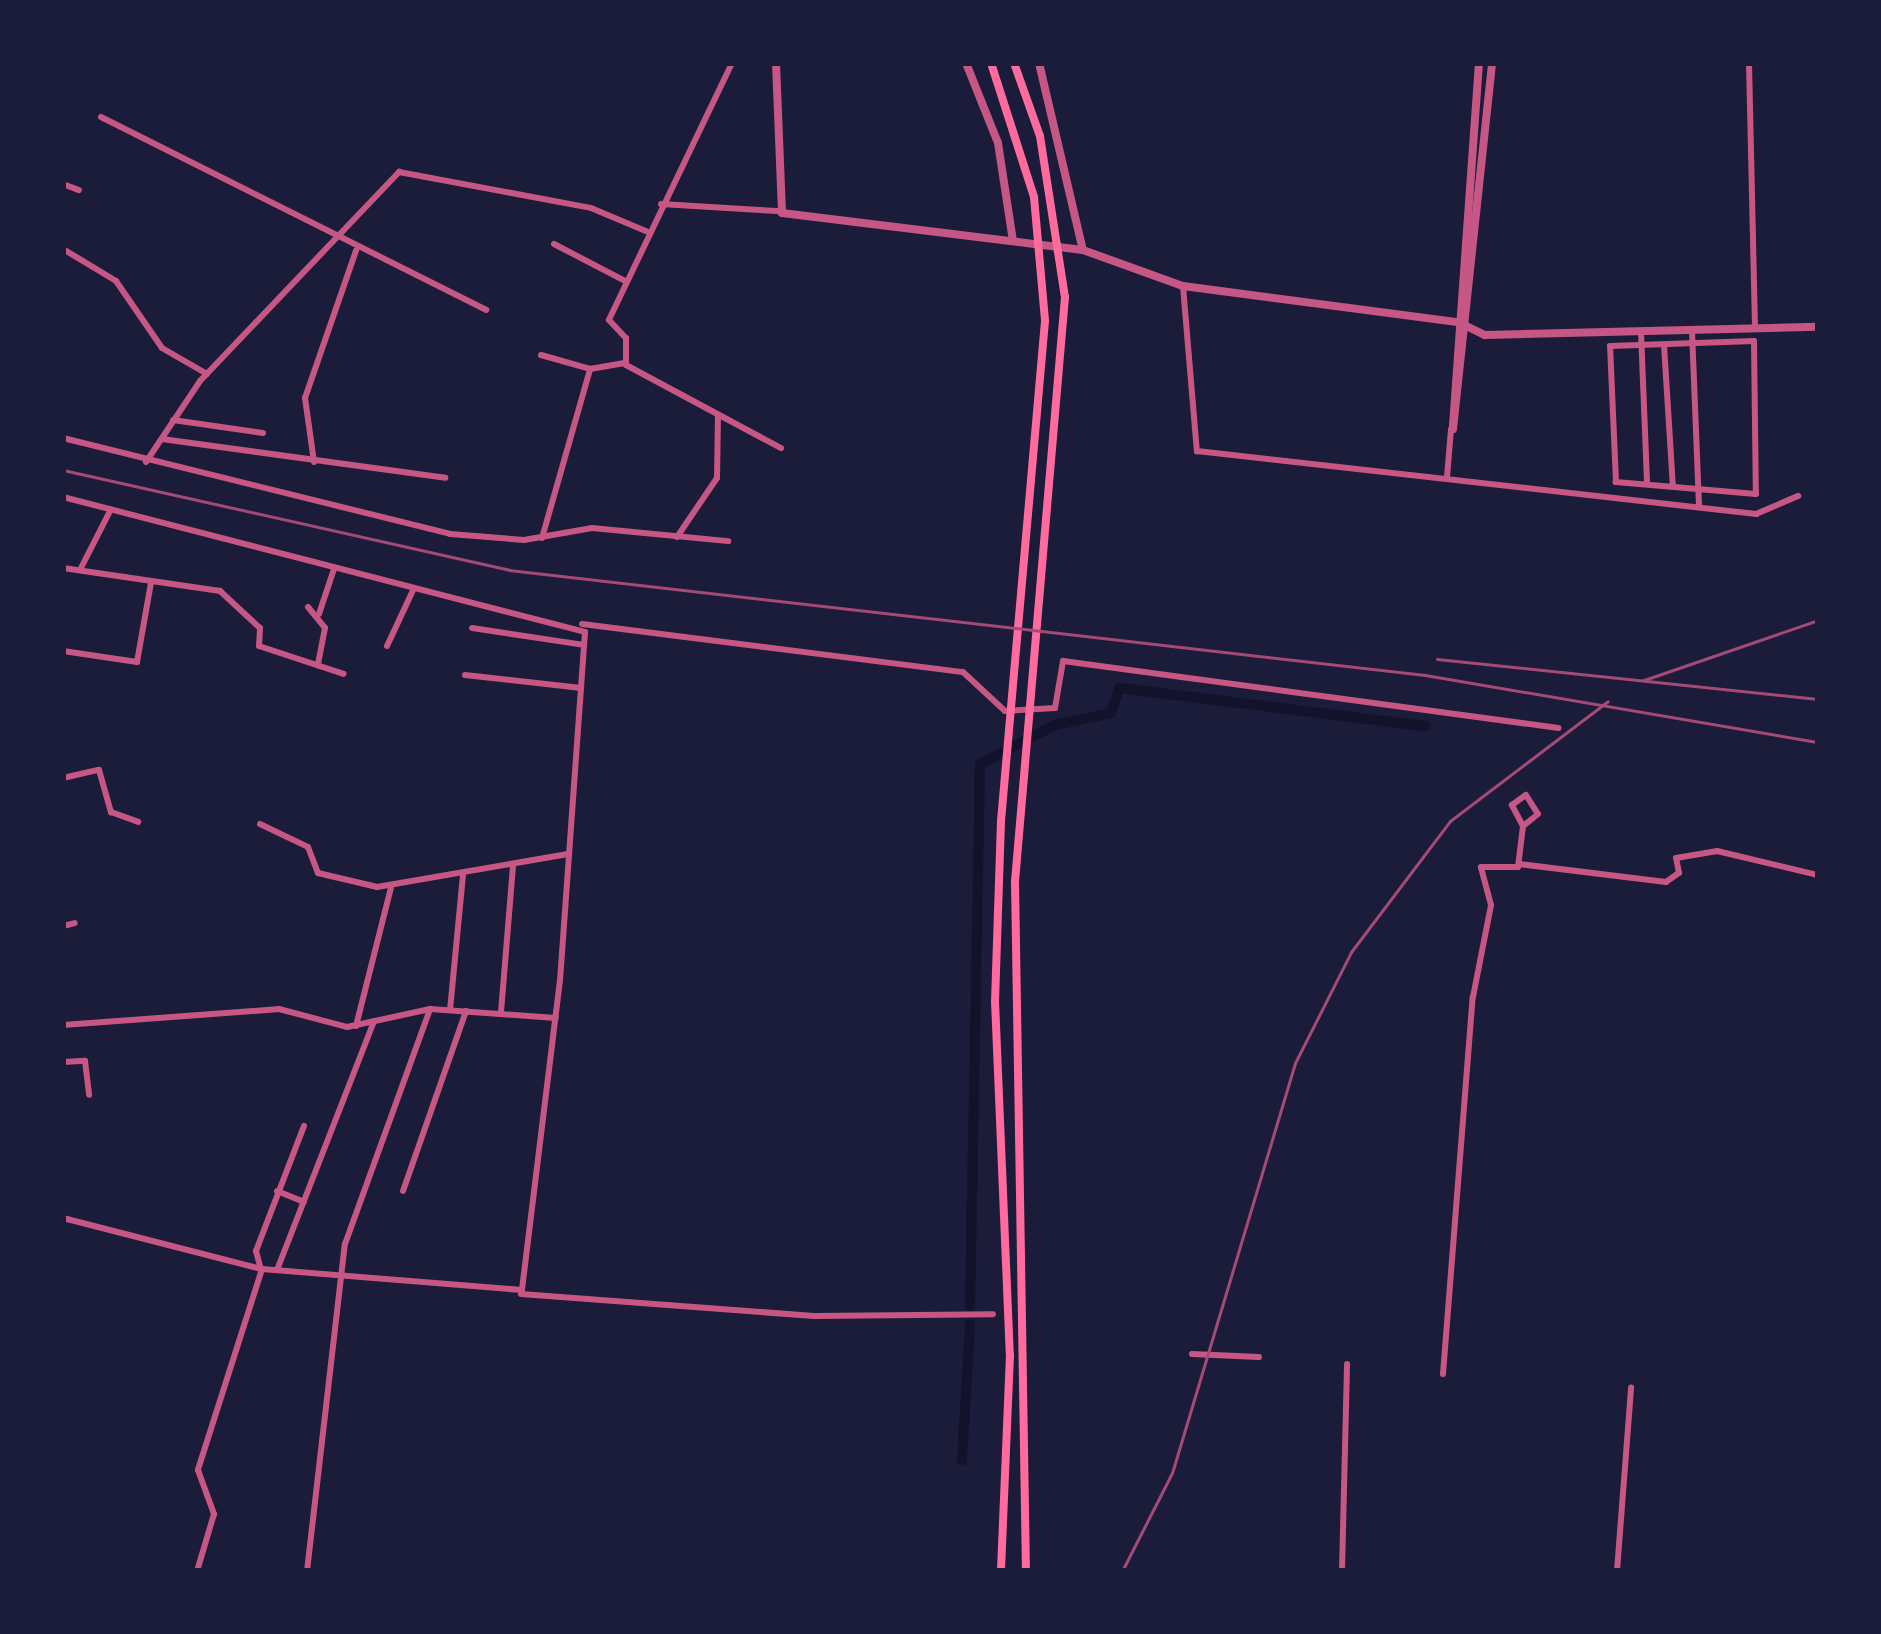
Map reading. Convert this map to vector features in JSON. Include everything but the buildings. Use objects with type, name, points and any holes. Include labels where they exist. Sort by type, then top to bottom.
[{"type":"main road","points":[[991,63],[1034,197],[1045,321],[995,978],[1010,1355],[1001,1571]]},
{"type":"main road","points":[[1014,63],[1040,136],[1064,297],[1015,881],[1026,1571]]},
{"type":"street","points":[[776,63],[776,211]]},
{"type":"street","points":[[966,63],[998,143],[1013,241]]},
{"type":"street","points":[[1039,63],[1083,250]]},
{"type":"street","points":[[1079,63],[1372,63]]},
{"type":"street","points":[[1447,477],[1451,429],[1461,424],[1479,63]]},
{"type":"street","points":[[1463,323],[1492,63]]},
{"type":"street","points":[[1749,63],[1755,330]]},
{"type":"street","points":[[624,363],[626,338],[609,319],[646,230],[728,64]]},
{"type":"street","points":[[100,117],[356,250],[485,310]]},
{"type":"street","points":[[146,462],[207,374],[392,178],[415,170],[646,230]]},
{"type":"street","points":[[63,184],[79,190]]},
{"type":"street","points":[[660,204],[776,211],[1083,250],[1183,286],[1463,323],[1495,335],[1641,332],[1692,337],[1754,341],[1756,494],[1650,486],[1616,482],[1610,346],[1664,345],[1692,337],[1818,327]]},
{"type":"street","points":[[554,244],[625,280]]},
{"type":"street","points":[[63,249],[116,280],[162,349],[207,374]]},
{"type":"street","points":[[314,462],[304,398],[356,250]]},
{"type":"street","points":[[1183,286],[1194,450],[1761,514],[1798,496]]},
{"type":"street","points":[[1641,332],[1647,501]]},
{"type":"street","points":[[1692,337],[1699,507]]},
{"type":"street","points":[[1664,345],[1672,488]]},
{"type":"street","points":[[541,355],[590,369],[624,363],[781,448]]},
{"type":"street","points":[[542,538],[590,369]]},
{"type":"street","points":[[677,536],[717,478],[718,416]]},
{"type":"street","points":[[173,420],[263,433]]},
{"type":"street","points":[[63,438],[406,526],[542,538],[592,529],[728,542]]},
{"type":"street","points":[[162,439],[445,478]]},
{"type":"street","points":[[63,497],[334,569],[582,624],[963,672],[1005,711],[1055,708],[1063,661],[1558,728]]},
{"type":"street","points":[[80,568],[111,509]]},
{"type":"street","points":[[63,568],[220,591],[260,628],[259,646],[344,674]]},
{"type":"street","points":[[318,665],[319,614],[334,569]]},
{"type":"street","points":[[63,650],[137,662],[151,583]]},
{"type":"street","points":[[387,646],[414,588]]},
{"type":"street","points":[[308,607],[319,614]]},
{"type":"street","points":[[520,1294],[556,1018],[582,624]]},
{"type":"street","points":[[472,628],[584,646]]},
{"type":"street","points":[[465,675],[581,688]]},
{"type":"street","points":[[63,778],[99,770],[111,812],[137,823]]},
{"type":"street","points":[[1519,865],[1523,826],[1512,805],[1526,795],[1538,814],[1523,826]]},
{"type":"street","points":[[260,824],[308,847],[318,873],[391,888],[569,854]]},
{"type":"street","points":[[1443,1374],[1473,997],[1491,905],[1481,867],[1519,865],[1666,882],[1679,873],[1676,858],[1717,851],[1818,875]]},
{"type":"street","points":[[501,1012],[513,865]]},
{"type":"street","points":[[450,1010],[463,875]]},
{"type":"street","points":[[356,1026],[391,888]]},
{"type":"street","points":[[63,926],[75,923]]},
{"type":"street","points":[[63,1025],[279,1009],[356,1026],[430,1009],[556,1018]]},
{"type":"street","points":[[307,1571],[338,1278],[430,1009]]},
{"type":"street","points":[[404,1191],[466,1011]]},
{"type":"street","points":[[277,1270],[374,1019]]},
{"type":"street","points":[[63,1062],[85,1061],[89,1095]]},
{"type":"street","points":[[197,1571],[214,1514],[198,1470],[262,1269],[256,1251],[304,1126]]},
{"type":"street","points":[[277,1191],[304,1202]]},
{"type":"street","points":[[63,1218],[262,1269],[338,1278],[814,1316],[993,1314]]},
{"type":"street","points":[[1192,1354],[1259,1357]]},
{"type":"street","points":[[1342,1571],[1347,1364]]},
{"type":"street","points":[[1617,1571],[1631,1388]]},
{"type":"waterway","points":[[970,1306],[980,764],[1055,725],[1111,713],[1119,688],[1426,726]]},
{"type":"waterway","points":[[962,1460],[970,1324]]},
{"type":"railway","points":[[63,470],[509,570],[1425,675],[1818,742]]},
{"type":"railway","points":[[1644,680],[1818,620]]},
{"type":"railway","points":[[1437,659],[1818,699]]},
{"type":"railway","points":[[1122,1571],[1172,1473],[1295,1063],[1351,952],[1450,821],[1608,701]]}]
